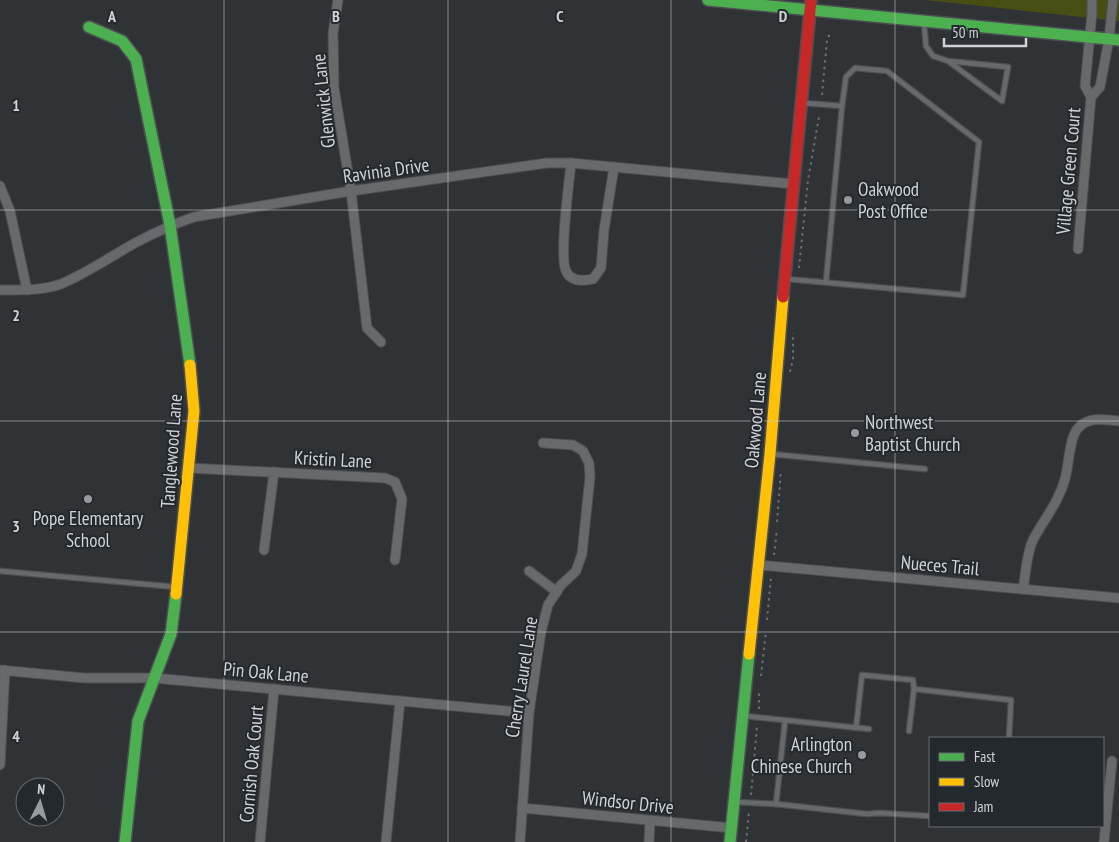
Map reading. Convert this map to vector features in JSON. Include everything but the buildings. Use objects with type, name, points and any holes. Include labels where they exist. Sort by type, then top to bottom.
[{"type":"street","name":"Glenwick Lane","points":[[338,0],[333,33],[334,88],[351,191],[368,328],[381,342]]},
{"type":"street","points":[[708,0],[811,5],[924,21],[1114,39]]},
{"type":"street","name":"Village Green Court","points":[[1078,249],[1091,97],[1085,86],[1092,0]]},
{"type":"street","name":"Village Green Court","points":[[1091,97],[1100,87],[1114,39],[1113,0]]},
{"type":"street","name":"Oakwood Lane","points":[[730,842],[770,454],[793,184],[811,5]]},
{"type":"street","name":"Tanglewood Lane","points":[[89,27],[122,42],[136,58],[170,225],[192,378],[194,410],[172,634],[138,722],[125,842]]},
{"type":"street","name":"Ravinia Drive","points":[[0,290],[27,290],[59,284],[91,269],[170,225],[194,217],[351,191],[547,163],[571,163],[793,184]]},
{"type":"street","points":[[571,163],[564,254],[566,272],[575,280],[594,279],[601,268],[604,230],[614,167]]},
{"type":"street","points":[[0,186],[10,211],[27,290]]},
{"type":"street","points":[[1024,589],[1028,553],[1033,540],[1062,493],[1073,438],[1077,428],[1088,420],[1119,421]]},
{"type":"street","name":"Cherry Laurel Lane","points":[[520,842],[529,713],[541,632],[548,605],[561,586],[576,571],[582,554],[590,477],[589,463],[583,451],[573,445],[543,443]]},
{"type":"street","name":"Kristin Lane","points":[[189,468],[385,478],[395,482],[402,499],[395,560]]},
{"type":"street","points":[[264,550],[274,472]]},
{"type":"street","name":"Nueces Trail","points":[[759,565],[1119,598]]},
{"type":"street","points":[[529,571],[557,592]]},
{"type":"street","points":[[0,765],[3,670]]},
{"type":"street","name":"Pin Oak Lane","points":[[3,670],[84,678],[154,678],[529,713]]},
{"type":"street","name":"Cornish Oak Court","points":[[260,842],[274,689]]},
{"type":"street","points":[[386,842],[400,701]]},
{"type":"street","points":[[1104,842],[1112,761]]},
{"type":"street","name":"Windsor Drive","points":[[522,808],[732,828]]},
{"type":"street","points":[[648,842],[650,821]]},
{"type":"lane","points":[[924,21],[926,46],[933,56],[948,61],[1008,67],[1002,102],[948,61]]},
{"type":"lane","points":[[785,279],[963,295],[979,142],[887,71],[855,68],[846,77],[826,282]]},
{"type":"lane","points":[[802,103],[842,106]]},
{"type":"lane","points":[[770,454],[925,470]]},
{"type":"lane","points":[[0,571],[177,587]]},
{"type":"lane","points":[[856,728],[862,676],[913,680],[914,689],[909,731]]},
{"type":"lane","points":[[914,689],[1011,700],[1009,737]]},
{"type":"lane","points":[[743,716],[869,729]]},
{"type":"lane","points":[[776,804],[785,720]]},
{"type":"lane","points":[[734,802],[776,804],[867,814],[929,816]]},
{"type":"path","points":[[822,95],[827,40],[831,31]]},
{"type":"path","points":[[799,268],[808,180],[819,117]]},
{"type":"path","points":[[777,522],[781,470]]},
{"type":"path","points":[[774,555],[776,530]]},
{"type":"path","points":[[767,620],[771,577]]},
{"type":"path","points":[[761,676],[766,631]]},
{"type":"path","points":[[759,692],[759,712]]},
{"type":"path","points":[[751,795],[757,726]]},
{"type":"path","points":[[746,842],[749,812]]},
{"type":"green space","points":[[924,0],[1119,0],[1119,21]]},
{"type":"traffic: fast","points":[[708,0],[1119,40]]},
{"type":"traffic: fast","points":[[89,27],[122,41],[136,59],[170,225],[190,365]]},
{"type":"traffic: fast","points":[[125,842],[138,721],[171,634],[176,594]]},
{"type":"traffic: fast","points":[[730,842],[749,654]]},
{"type":"traffic: slow","points":[[749,654],[770,454],[783,297]]},
{"type":"traffic: slow","points":[[176,594],[194,411],[190,365]]},
{"type":"traffic: jam","points":[[783,297],[811,0]]},
{"type":"place","name":"Oakwood Post Office","points":[[848,200]]},
{"type":"place","name":"Northwest Baptist Church","points":[[855,433]]},
{"type":"place","name":"Pope Elementary School","points":[[88,499]]},
{"type":"place","name":"Arlington Chinese Church","points":[[862,755]]}]
